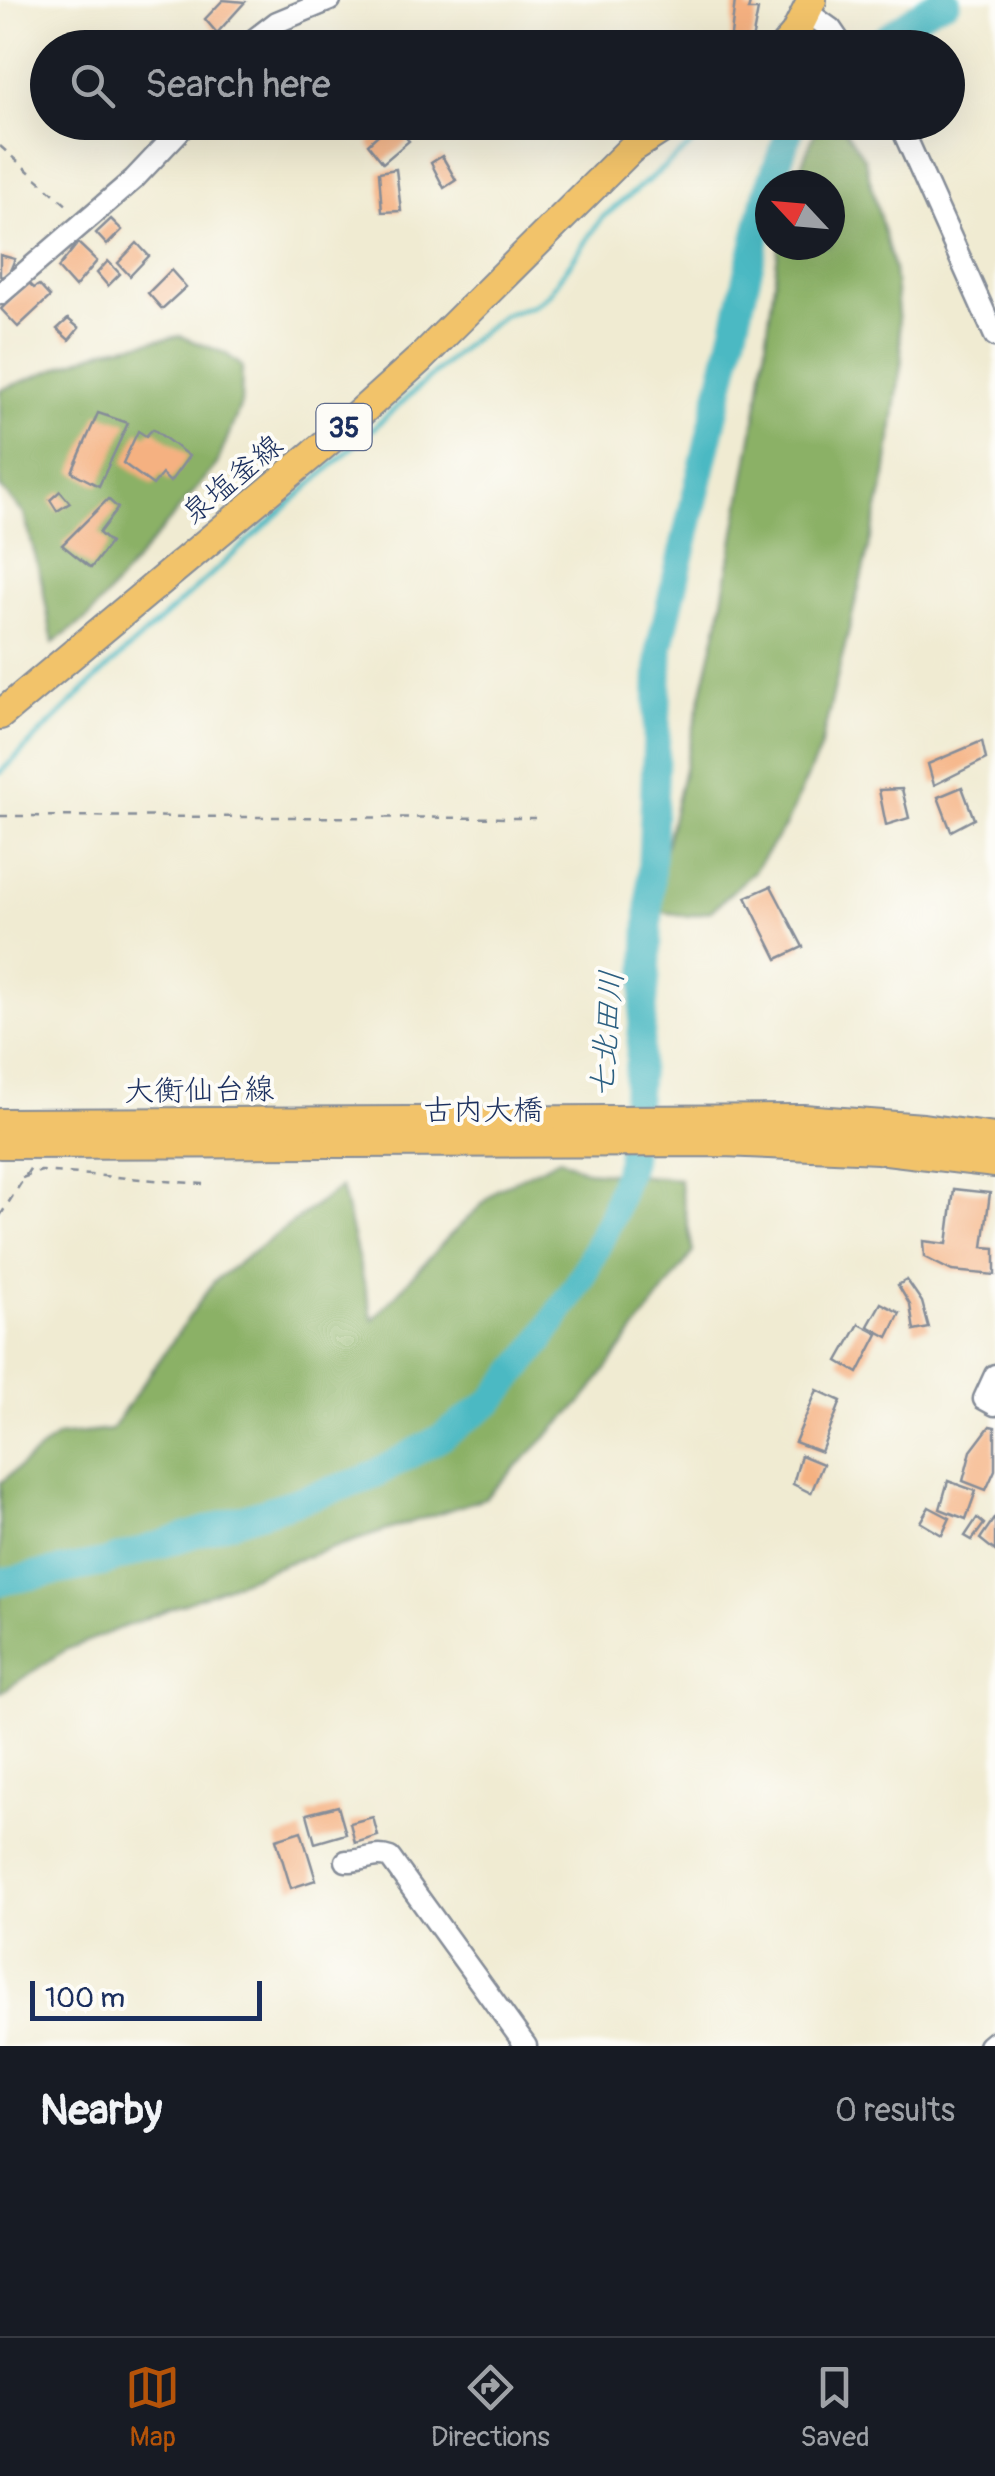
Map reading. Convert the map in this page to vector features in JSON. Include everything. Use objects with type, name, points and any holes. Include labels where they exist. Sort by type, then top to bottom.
[{"type":"main road","points":[[794,30],[809,6]]},
{"type":"main road","name":"泉塩釜線","points":[[0,715],[331,439],[420,359],[631,149],[645,140]]},
{"type":"main road","points":[[712,1131],[861,1122],[995,1138]]},
{"type":"main road","name":"大衡仙台線","points":[[0,1123],[392,1131]]},
{"type":"main road","name":"大衡仙台線","points":[[0,1144],[392,1131]]},
{"type":"main road","name":"古内大橋","points":[[392,1131],[712,1131]]},
{"type":"main road","points":[[712,1131],[995,1164]]},
{"type":"street","points":[[266,30],[330,0]]},
{"type":"street","points":[[809,6],[832,30]]},
{"type":"street","points":[[0,294],[134,179],[171,140]]},
{"type":"street","points":[[908,140],[995,336]]},
{"type":"street","points":[[995,1375],[984,1399],[995,1405]]},
{"type":"street","points":[[346,1861],[379,1854],[390,1858],[526,2046]]},
{"type":"street","points":[[989,2046],[995,2041]]},
{"type":"path","points":[[0,146],[84,221]]},
{"type":"path","points":[[0,816],[536,818]]},
{"type":"path","points":[[0,1216],[36,1158],[39,1144]]},
{"type":"path","points":[[22,1178],[41,1171],[202,1184]]},
{"type":"green space","points":[[812,140],[852,140],[864,158],[894,270],[902,358],[886,476],[820,749],[786,825],[754,871],[711,911],[688,916],[657,911],[652,906],[721,611],[758,403],[777,260],[845,260],[845,170],[799,170]]},
{"type":"green space","points":[[180,336],[225,353],[242,366],[241,404],[217,464],[89,617],[53,643],[24,514],[0,487],[0,390],[107,349]]},
{"type":"green space","points":[[560,1158],[586,1171],[679,1179],[693,1252],[583,1401],[485,1498],[284,1564],[67,1649],[0,1693],[0,1483],[57,1436],[111,1430],[214,1281],[341,1187],[373,1320],[449,1236],[498,1189]]},
{"type":"building","points":[[223,0],[245,2],[220,30],[214,30],[205,19]]},
{"type":"building","points":[[735,0],[751,0],[748,10],[758,10],[754,30],[732,30]]},
{"type":"building","points":[[372,140],[409,141],[383,163],[368,144]]},
{"type":"building","points":[[442,156],[456,180],[444,188],[431,163]]},
{"type":"building","points":[[396,169],[401,211],[382,212],[379,172]]},
{"type":"building","points":[[111,219],[122,230],[107,245],[96,233]]},
{"type":"building","points":[[78,243],[97,261],[75,287],[58,268]]},
{"type":"building","points":[[137,243],[149,256],[130,276],[118,263]]},
{"type":"building","points":[[0,255],[15,259],[7,278],[0,276]]},
{"type":"building","points":[[108,261],[120,274],[108,286],[97,273]]},
{"type":"building","points":[[171,270],[186,287],[162,309],[148,293]]},
{"type":"building","points":[[28,282],[34,288],[39,285],[50,297],[18,327],[1,309]]},
{"type":"building","points":[[68,319],[79,328],[69,340],[57,329]]},
{"type":"building","points":[[98,413],[128,423],[99,486],[72,472]]},
{"type":"building","points":[[153,429],[189,456],[170,482],[162,474],[153,485],[123,463],[138,431],[146,436]]},
{"type":"building","points":[[60,491],[70,503],[57,511],[50,500]]},
{"type":"building","points":[[108,499],[118,508],[99,533],[110,543],[91,568],[62,545]]},
{"type":"building","points":[[982,741],[986,759],[934,785],[928,764]]},
{"type":"building","points":[[962,787],[974,819],[951,831],[938,797]]},
{"type":"building","points":[[902,789],[909,818],[886,825],[879,790]]},
{"type":"building","points":[[771,886],[803,947],[777,959],[746,897]]},
{"type":"building","points":[[954,1189],[990,1193],[983,1247],[995,1248],[995,1275],[952,1271],[924,1257],[923,1241],[947,1244]]},
{"type":"building","points":[[907,1280],[922,1302],[929,1328],[914,1331],[910,1305],[898,1285]]},
{"type":"building","points":[[881,1303],[900,1313],[888,1337],[868,1326]]},
{"type":"building","points":[[859,1324],[878,1334],[858,1373],[838,1361]]},
{"type":"building","points":[[817,1390],[841,1401],[821,1452],[795,1442]]},
{"type":"building","points":[[990,1426],[995,1427],[995,1470],[986,1490],[963,1481],[971,1451]]},
{"type":"building","points":[[801,1455],[823,1464],[811,1493],[793,1484]]},
{"type":"building","points":[[948,1481],[976,1491],[966,1519],[940,1509]]},
{"type":"building","points":[[929,1507],[950,1518],[942,1535],[920,1522]]},
{"type":"building","points":[[995,1517],[995,1551],[980,1539]]},
{"type":"building","points":[[977,1518],[984,1524],[972,1540],[965,1536]]},
{"type":"building","points":[[338,1806],[346,1834],[315,1843],[307,1814]]},
{"type":"building","points":[[373,1817],[378,1836],[355,1843],[350,1823]]},
{"type":"building","points":[[301,1831],[316,1880],[291,1888],[276,1839]]},
{"type":"waterway","name":"七北田川","points":[[897,30],[947,0]]},
{"type":"waterway","points":[[0,773],[102,673],[469,342],[504,315],[535,305],[548,295],[602,218],[697,140]]},
{"type":"waterway","name":"七北田川","points":[[0,1582],[103,1563],[366,1479],[442,1437],[493,1400],[538,1345],[581,1279],[612,1215],[630,1160],[647,971],[660,646],[767,192],[786,140]]}]
